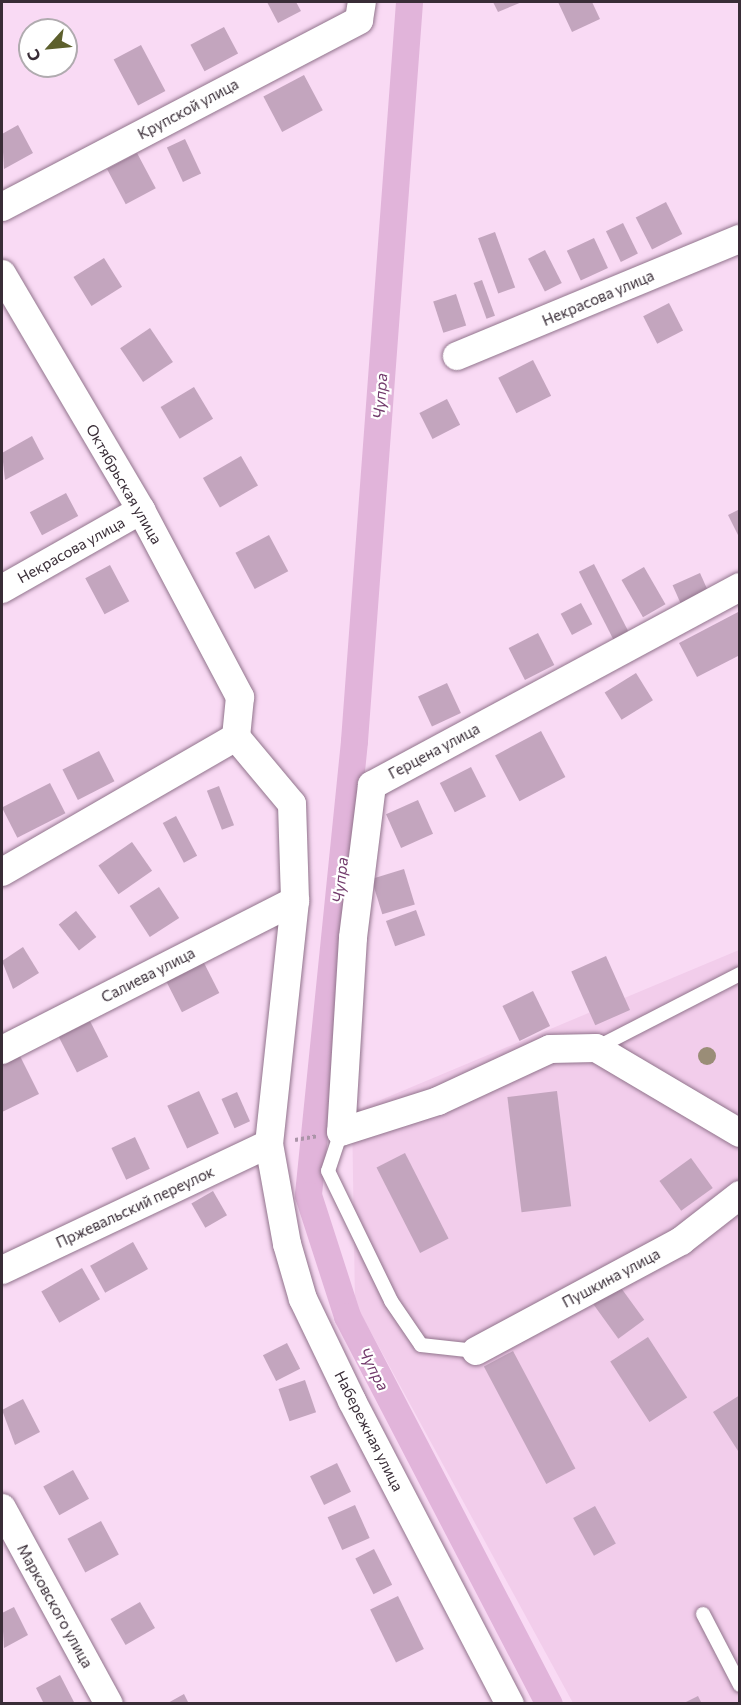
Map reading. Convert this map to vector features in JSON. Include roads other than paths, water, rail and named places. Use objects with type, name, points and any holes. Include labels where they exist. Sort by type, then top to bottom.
[{"type":"street","name":"Крупской улица","points":[[2,207],[359,20],[362,2]]},
{"type":"street","name":"Некрасова улица","points":[[457,356],[740,238]]},
{"type":"street","name":"Октябрьская улица","points":[[2,274],[141,510],[240,698],[236,737]]},
{"type":"street","name":"Некрасова улица","points":[[2,589],[141,510]]},
{"type":"street","name":"Герцена улица","points":[[341,1132],[353,938],[372,785],[740,587]]},
{"type":"street","points":[[2,872],[236,737]]},
{"type":"street","name":"Набережная улица","points":[[236,737],[292,804],[295,900],[269,1144],[287,1244],[303,1299],[510,1704]]},
{"type":"street","name":"Салиева улица","points":[[2,1050],[295,900]]},
{"type":"street","points":[[341,1132],[438,1101],[550,1050],[596,1048],[740,1133]]},
{"type":"street","name":"Пржевальский переулок","points":[[2,1270],[269,1144]]},
{"type":"street","name":"Пушкина улица","points":[[476,1351],[681,1241],[740,1195]]},
{"type":"street","name":"Марковского улица","points":[[2,1508],[109,1704]]},
{"type":"lane","points":[[596,1048],[740,974]]},
{"type":"lane","points":[[341,1132],[328,1171],[391,1301],[420,1346],[476,1351]]},
{"type":"lane","points":[[703,1614],[740,1685]]},
{"type":"waterway","name":"Чупра","points":[[409,2],[354,741],[308,1195],[347,1316],[549,1704]]}]
